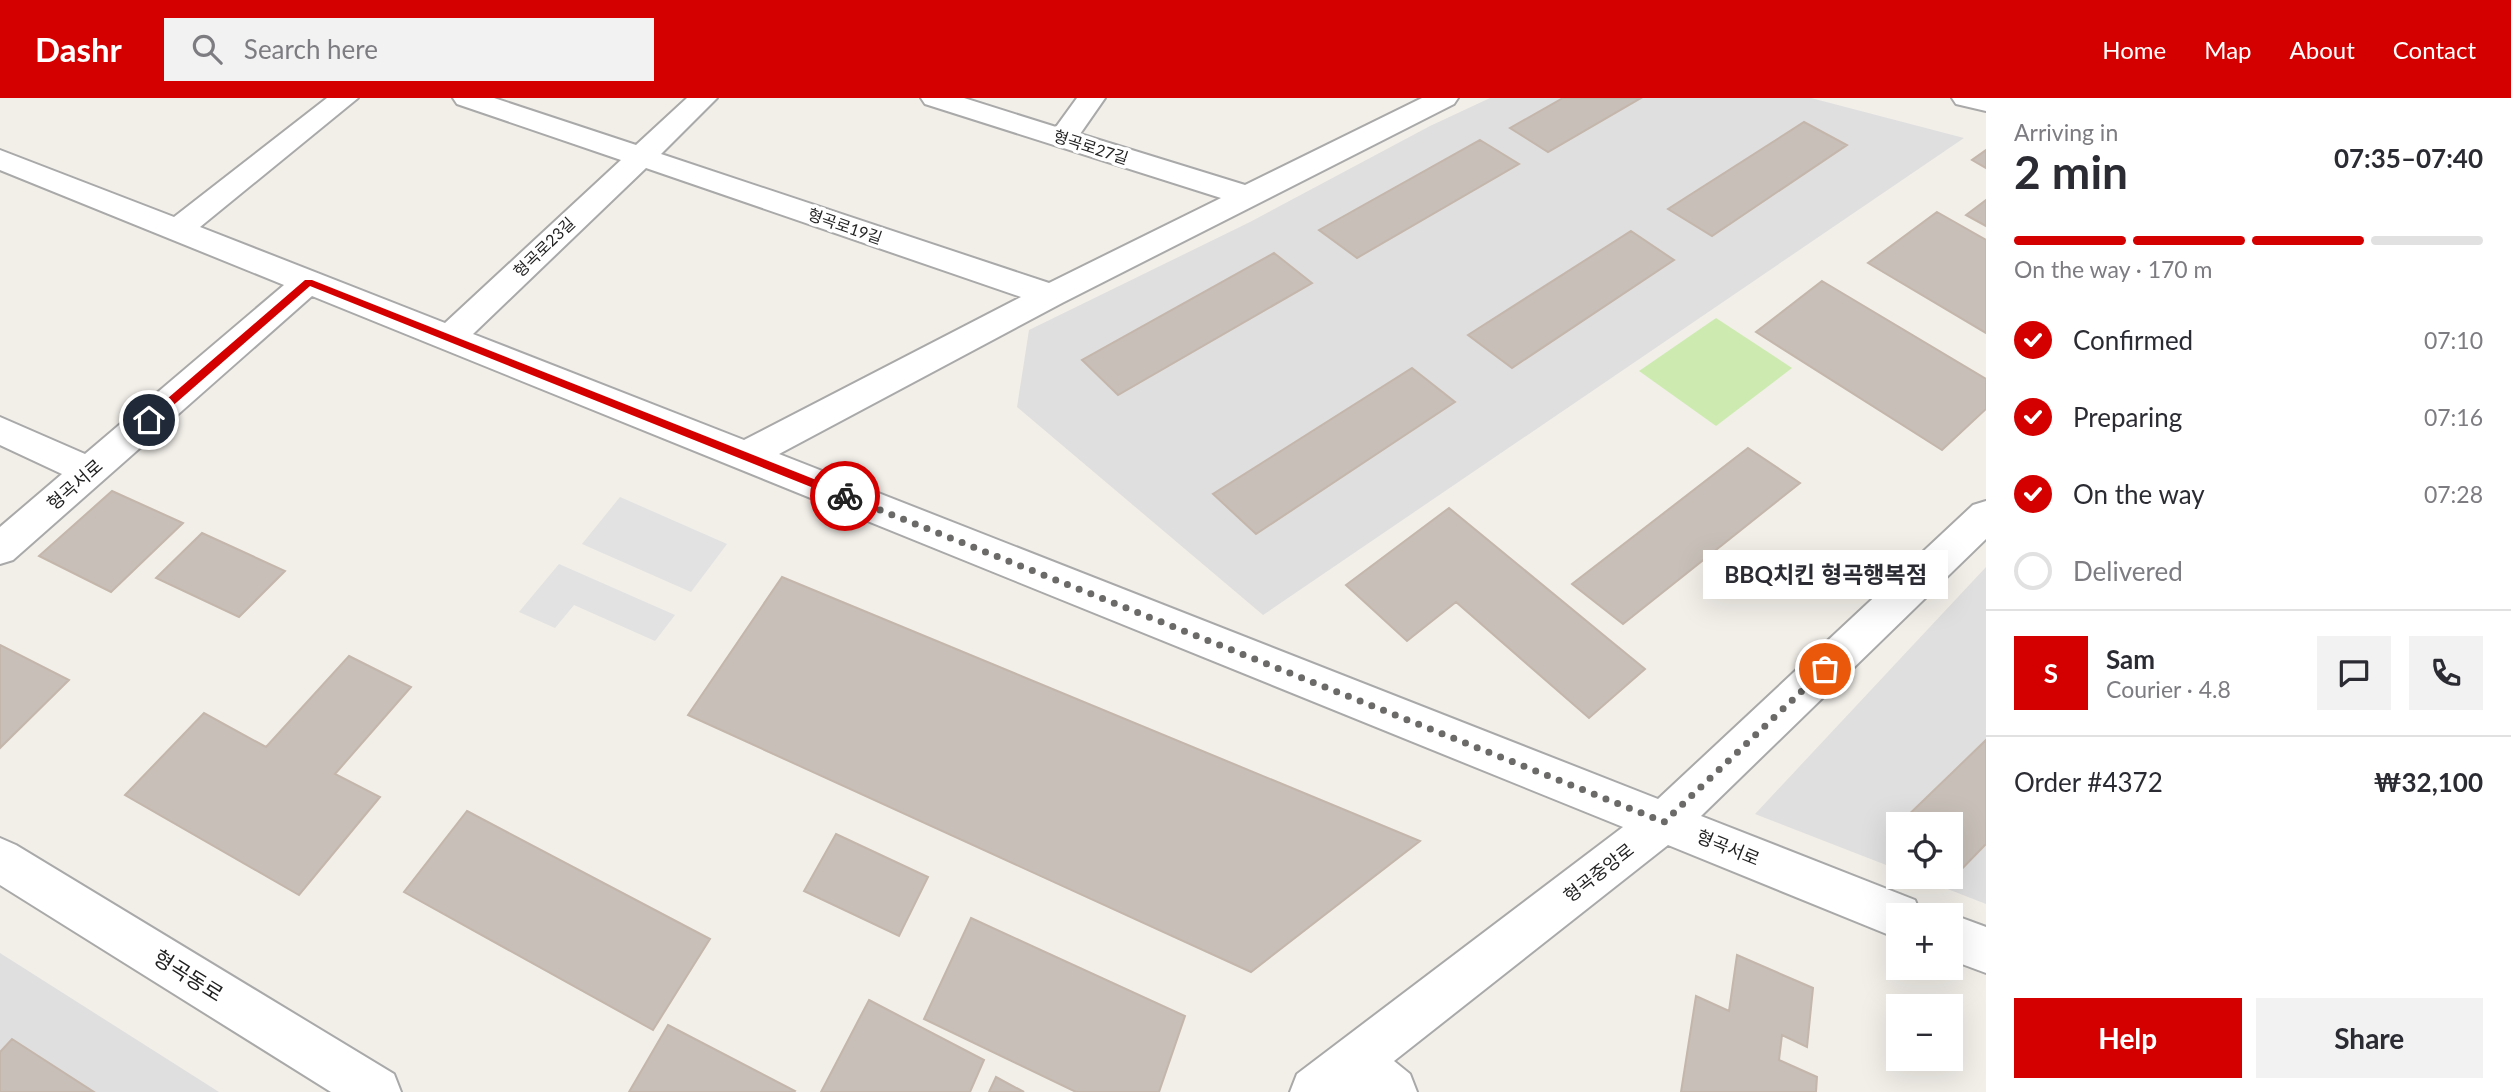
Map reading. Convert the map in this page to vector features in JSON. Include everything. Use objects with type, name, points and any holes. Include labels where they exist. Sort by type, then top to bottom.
[{"type":"street","points":[[177,230],[344,98]]},
{"type":"street","points":[[467,98],[640,156]]},
{"type":"street","name":"형곡로23길","points":[[449,338],[703,98]]},
{"type":"street","name":"형곡로27길","points":[[935,98],[1247,196]]},
{"type":"street","points":[[1063,138],[1091,98]]},
{"type":"street","points":[[1390,98],[1434,103]]},
{"type":"street","points":[[1966,98],[1986,103]]},
{"type":"street","points":[[745,456],[1051,295],[1434,103]]},
{"type":"street","name":"형곡로19길","points":[[640,156],[1051,295]]},
{"type":"street","name":"형곡서로","points":[[0,159],[1886,911]]},
{"type":"street","name":"형곡서로","points":[[0,549],[308,282]]},
{"type":"street","points":[[0,430],[90,472]]},
{"type":"street","name":"형곡중앙로","points":[[1315,1092],[1664,822],[1986,516]]},
{"type":"street","name":"형곡동로","points":[[0,860],[376,1092]]},
{"type":"street","points":[[1963,941],[1986,950]]},
{"type":"street","points":[[1357,1060],[1392,1092]]},
{"type":"shaded area","points":[[1490,98],[1811,98],[1964,138],[1263,615],[1017,407],[1029,330],[1250,222],[1430,126]]},
{"type":"shaded area","points":[[620,497],[727,544],[691,592],[582,544]]},
{"type":"shaded area","points":[[559,564],[675,615],[655,641],[574,605],[555,628],[519,612]]},
{"type":"shaded area","points":[[1986,567],[1986,904],[1948,889],[1963,889],[1963,812],[1886,812],[1886,865],[1755,814]]},
{"type":"shaded area","points":[[0,953],[219,1092],[0,1092]]},
{"type":"green space","points":[[1716,318],[1792,368],[1716,426],[1639,371]]},
{"type":"building","points":[[1563,98],[1641,98],[1548,152],[1510,128]]},
{"type":"building","points":[[1804,122],[1847,145],[1712,236],[1668,209]]},
{"type":"building","points":[[1480,140],[1519,164],[1357,258],[1319,230]]},
{"type":"building","points":[[1986,150],[1986,168],[1972,160]]},
{"type":"building","points":[[1986,200],[1986,226],[1966,215]]},
{"type":"building","points":[[1937,212],[1986,240],[1986,333],[1868,263]]},
{"type":"building","points":[[1631,231],[1674,260],[1512,368],[1468,335]]},
{"type":"building","points":[[1274,253],[1312,283],[1118,395],[1082,360]]},
{"type":"building","points":[[1822,281],[1986,379],[1986,409],[1942,450],[1756,332]]},
{"type":"building","points":[[1412,368],[1455,402],[1256,534],[1213,494]]},
{"type":"building","points":[[1748,448],[1800,483],[1623,624],[1572,584]]},
{"type":"building","points":[[112,491],[183,523],[111,592],[39,556]]},
{"type":"building","points":[[1449,508],[1645,669],[1589,718],[1456,602],[1407,641],[1346,585]]},
{"type":"building","points":[[202,533],[285,571],[239,617],[156,578]]},
{"type":"building","points":[[782,577],[1420,841],[1251,972],[688,715]]},
{"type":"building","points":[[0,645],[69,680],[0,748]]},
{"type":"building","points":[[349,656],[411,687],[335,774],[380,797],[299,895],[125,795],[204,713],[266,747]]},
{"type":"building","points":[[1986,740],[1986,844],[1963,868],[1963,812],[1911,812]]},
{"type":"building","points":[[467,811],[710,939],[653,1030],[404,892]]},
{"type":"building","points":[[836,834],[928,877],[899,936],[804,891]]},
{"type":"building","points":[[971,918],[1185,1016],[1159,1092],[1076,1092],[924,1019]]},
{"type":"building","points":[[1737,955],[1813,988],[1807,1047],[1782,1035],[1779,1060],[1817,1077],[1816,1092],[1681,1092],[1696,996],[1729,1011]]},
{"type":"building","points":[[869,1000],[984,1060],[970,1092],[821,1092]]},
{"type":"building","points":[[668,1025],[795,1091],[629,1092]]},
{"type":"building","points":[[12,1039],[94,1092],[0,1092],[0,1052]]},
{"type":"building","points":[[996,1077],[1024,1092],[989,1092]]},
{"type":"way so far","points":[[845,496],[1664,822],[1825,669]]},
{"type":"place","name":"BBQ치킨 형곡행복점","points":[[1825,669]]},
{"type":"route","points":[[149,420],[308,282],[845,496]]}]
